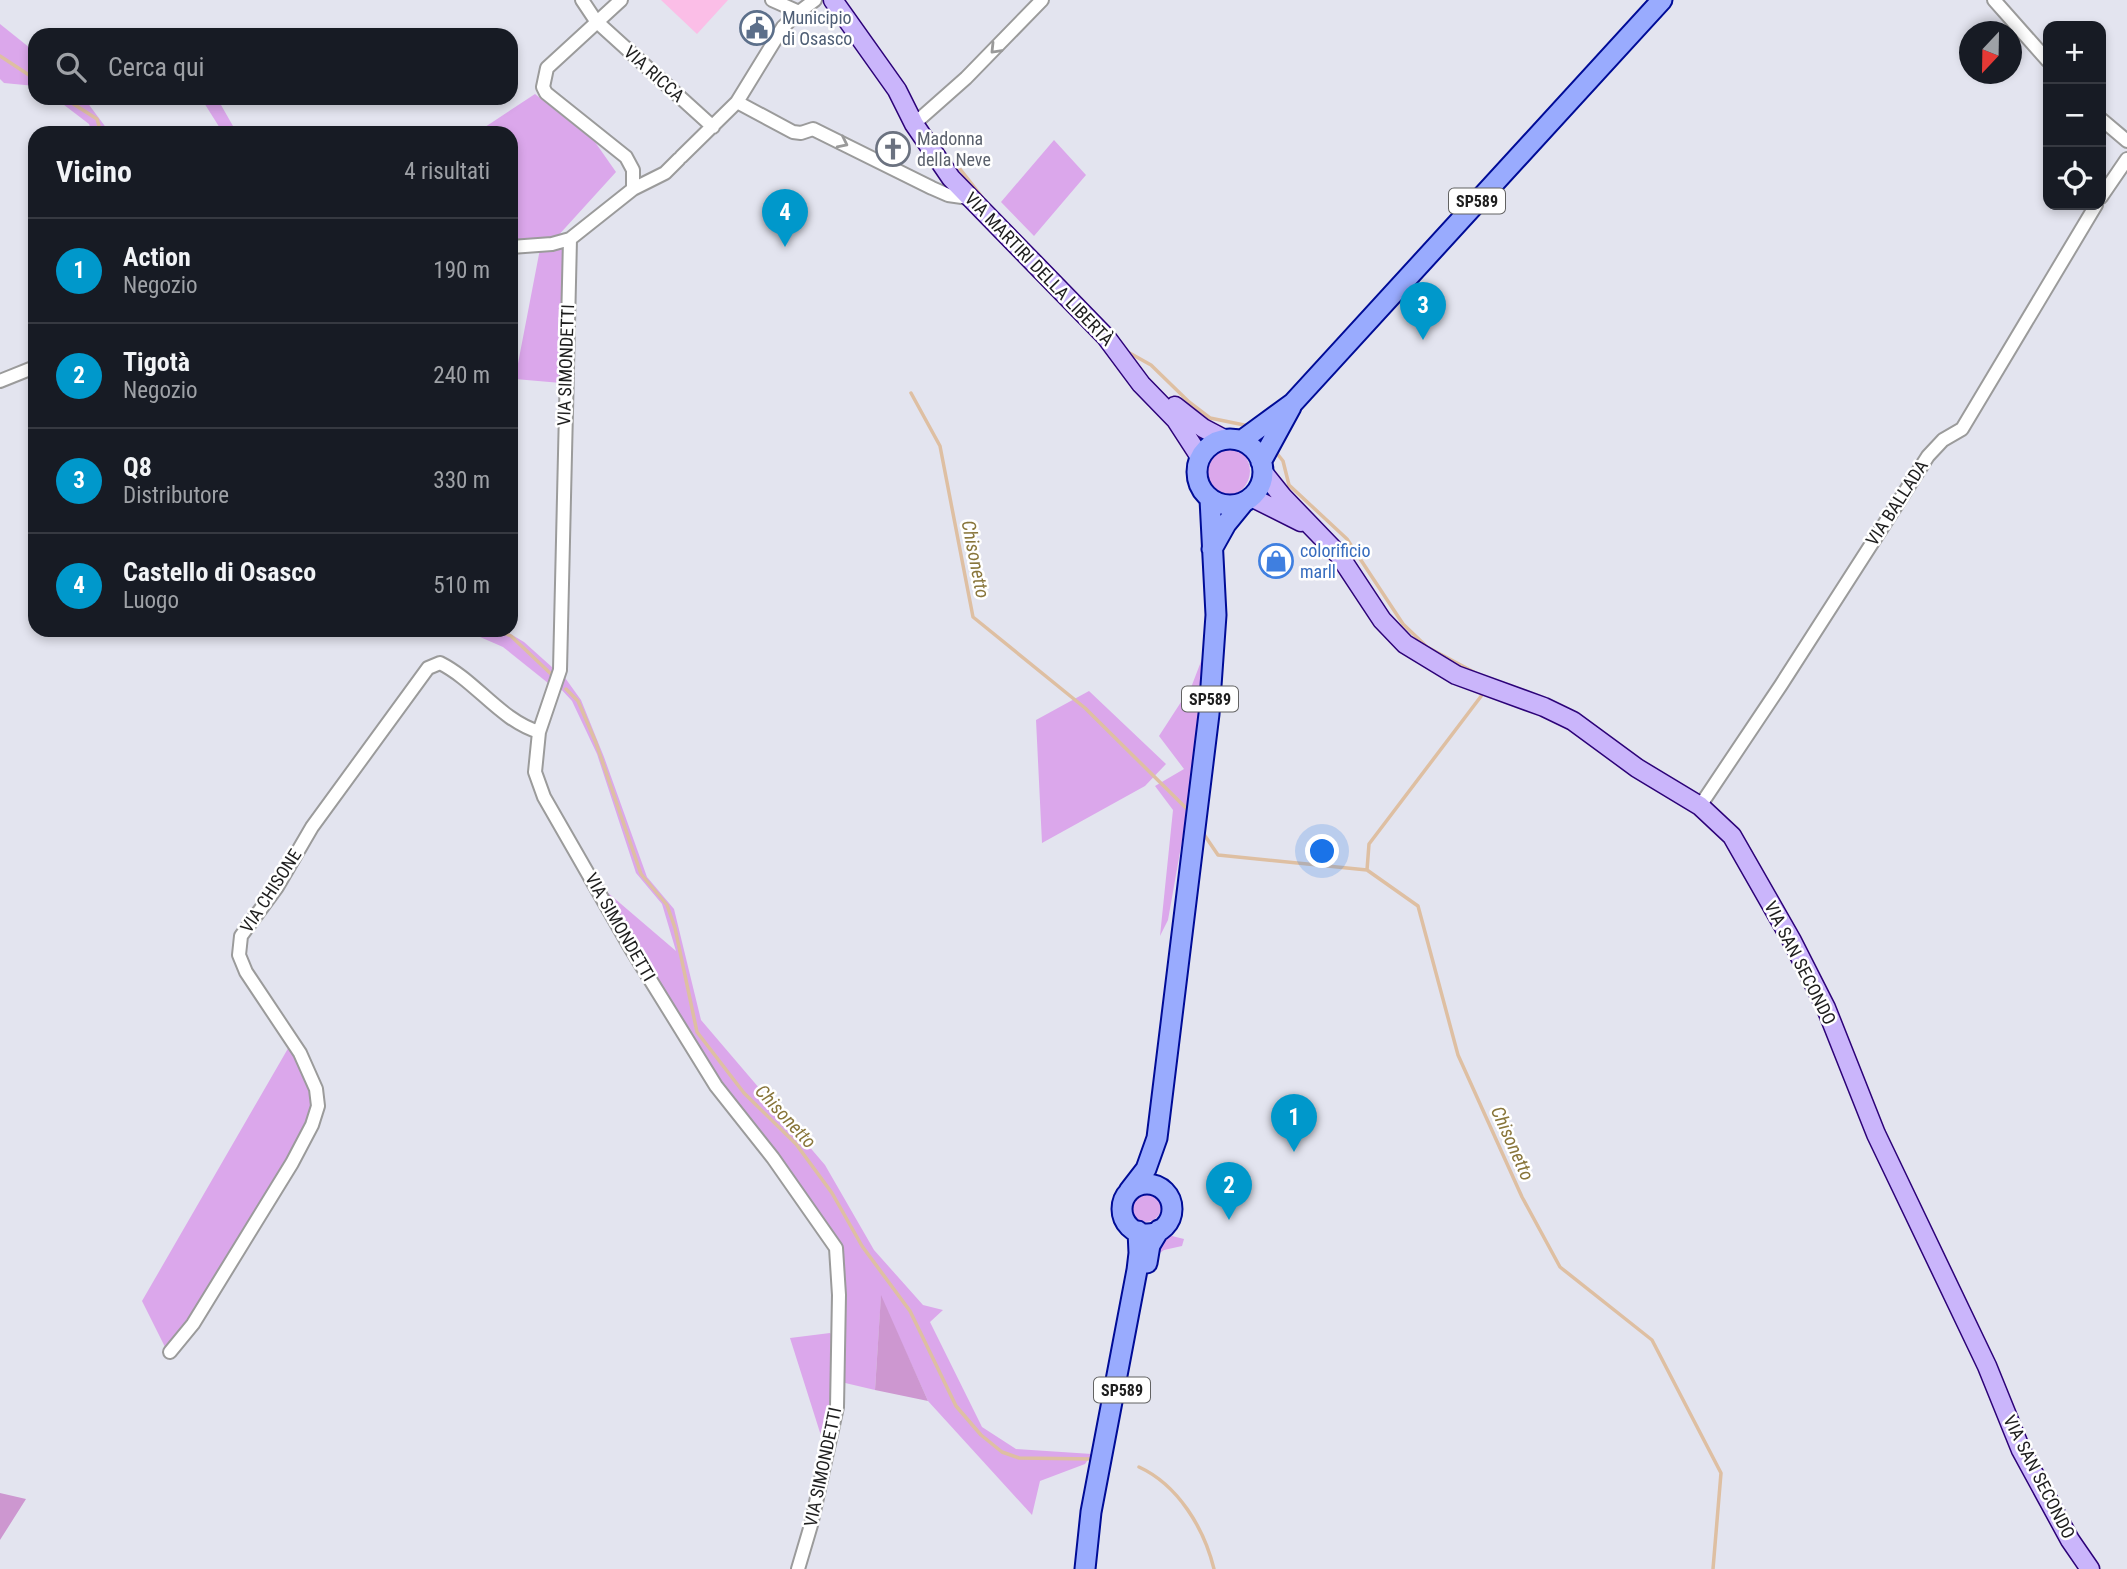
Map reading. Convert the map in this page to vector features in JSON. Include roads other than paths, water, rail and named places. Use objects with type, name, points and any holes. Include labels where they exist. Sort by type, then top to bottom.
[{"type":"main road","name":"SP589","points":[[1086,1561],[1150,1245],[1167,1223],[1171,1211],[1160,1176],[1157,1138],[1209,714],[1216,615],[1210,499],[1199,484],[1197,475],[1200,457],[1206,449],[1233,440],[1293,403],[1662,0]]},
{"type":"main road","name":"SP589","points":[[1212,550],[1226,524],[1257,490],[1262,467],[1293,403]]},
{"type":"main road","name":"SP589","points":[[1233,440],[1257,453],[1262,467]]},
{"type":"main road","points":[[1210,499],[1227,505],[1248,500]]},
{"type":"main road","name":"SP589","points":[[1086,1561],[1102,1447],[1139,1253],[1138,1231],[1131,1227],[1123,1213],[1125,1198],[1146,1169],[1157,1138]]},
{"type":"main road","points":[[1129,1191],[1136,1186],[1152,1184],[1166,1192]]},
{"type":"main road","points":[[1138,1231],[1152,1233],[1159,1230]]},
{"type":"street","name":"VIA RICCA","points":[[582,0],[596,22],[713,127]]},
{"type":"street","points":[[621,0],[547,68],[543,87],[546,93],[626,157],[633,170],[633,189]]},
{"type":"street","points":[[772,0],[799,12]]},
{"type":"street","points":[[518,246],[552,244],[570,239],[633,189],[665,173],[737,102],[783,27],[815,0]]},
{"type":"street","name":"VIA MARTIRI DELLA LIBERTÀ","points":[[833,0],[897,90],[914,124],[940,163],[969,198],[1066,294],[1128,364]]},
{"type":"street","points":[[914,124],[966,78],[1042,0]]},
{"type":"street","points":[[1994,0],[2043,55]]},
{"type":"street","points":[[737,102],[793,132],[801,133],[813,129],[932,188],[948,195],[969,198]]},
{"type":"street","points":[[2106,123],[2127,141]]},
{"type":"street","points":[[2106,190],[2127,159]]},
{"type":"street","name":"VIA BALLADA","points":[[1700,806],[1782,685],[1928,456],[1942,440],[1962,429],[2093,210]]},
{"type":"street","name":"VIA SIMONDETTI","points":[[570,239],[560,670],[539,732],[535,772],[544,797],[716,1086],[773,1158],[836,1248],[839,1295],[837,1407],[811,1525],[798,1569]]},
{"type":"street","name":"SP589","points":[[1128,364],[1185,415],[1233,440]]},
{"type":"street","name":"SP589","points":[[1128,364],[1141,384],[1176,420],[1200,457]]},
{"type":"street","points":[[0,381],[28,370]]},
{"type":"street","name":"VIA SAN SECONDO","points":[[1262,467],[1283,497],[1339,555],[1382,620],[1405,644],[1456,675],[1544,707],[1573,721],[1637,768],[1700,806],[1732,836],[1826,1008],[1876,1134],[1987,1366],[2021,1450],[2070,1539],[2090,1569]]},
{"type":"street","points":[[1248,500],[1316,529]]},
{"type":"street","name":"VIA CHISONE","points":[[170,1352],[193,1324],[292,1163],[312,1125],[318,1106],[316,1089],[300,1053],[246,972],[239,955],[241,936],[277,887],[320,816],[428,668],[440,663],[454,670],[522,726],[539,732]]},
{"type":"waterway","name":"Chisonetto","points":[[0,56],[28,74]]},
{"type":"waterway","name":"Chisonetto","points":[[75,105],[97,119],[99,126]]},
{"type":"waterway","points":[[960,169],[982,197]]},
{"type":"waterway","points":[[1126,351],[1151,365],[1189,402],[1210,418],[1249,426]]},
{"type":"waterway","name":"Chisonetto","points":[[911,393],[940,446],[973,617],[1085,708],[1189,811]]},
{"type":"waterway","points":[[1275,451],[1283,461],[1289,485],[1347,539],[1403,624],[1427,647],[1485,678]]},
{"type":"waterway","name":"Chisonetto","points":[[512,637],[551,674]]},
{"type":"waterway","name":"Chisonetto","points":[[566,689],[578,701],[596,743],[641,874],[667,905],[675,928],[697,1032],[744,1093],[796,1144],[832,1193],[862,1246],[910,1311],[956,1406],[981,1435],[1002,1452],[1019,1458],[1093,1459]]},
{"type":"waterway","points":[[1367,870],[1369,844],[1482,695]]},
{"type":"waterway","name":"Chisonetto","points":[[1203,833],[1218,855],[1367,870],[1418,906],[1458,1055],[1522,1197],[1560,1267],[1652,1340],[1721,1473],[1713,1569]]},
{"type":"waterway","name":"Chisonetto","points":[[1139,1467],[1166,1485],[1187,1509],[1204,1538],[1214,1569]]},
{"type":"place","name":"Municipio di Osasco","points":[[757,28]]},
{"type":"place","name":"Madonna della Neve","points":[[893,149]]},
{"type":"place","name":"Castello di Osasco","points":[[785,247]]},
{"type":"place","name":"Q8","points":[[1423,340]]},
{"type":"place","name":"colorificio marll","points":[[1276,561]]},
{"type":"place","name":"Action","points":[[1294,1152]]},
{"type":"place","name":"Tigotà","points":[[1229,1220]]}]
